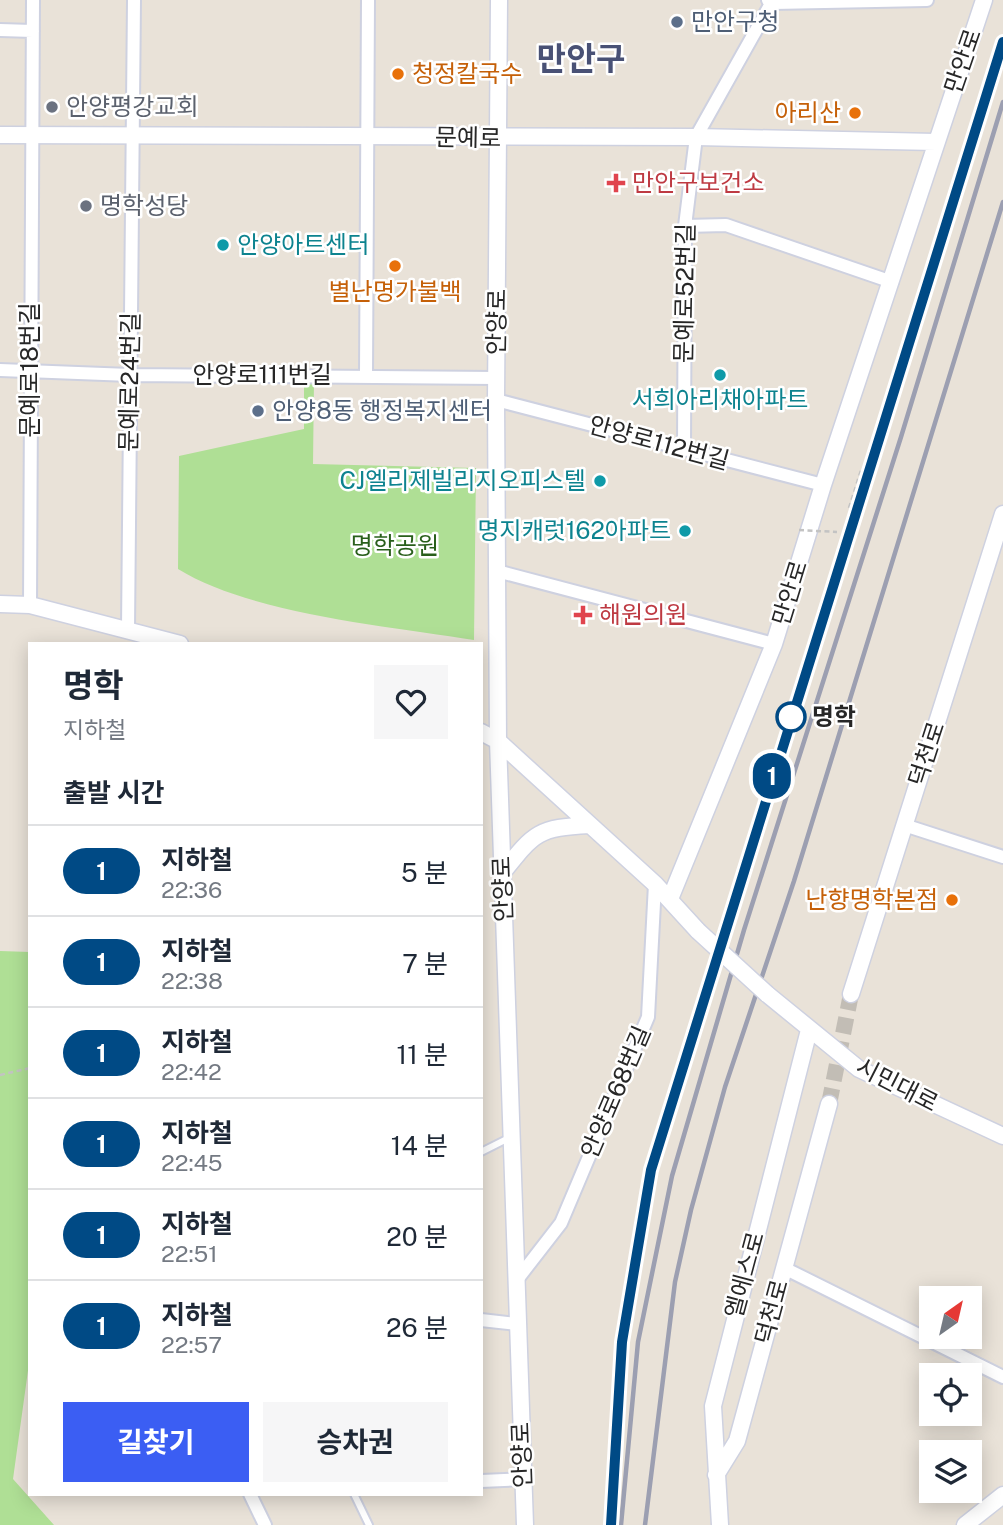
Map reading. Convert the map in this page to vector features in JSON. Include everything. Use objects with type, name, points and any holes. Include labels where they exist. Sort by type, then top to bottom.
[{"type":"street","name":"문예로18번길","points":[[30,605],[29,370],[33,0]]},
{"type":"street","name":"문예로24번길","points":[[128,629],[135,135],[134,0]]},
{"type":"street","points":[[366,376],[368,0]]},
{"type":"street","name":"안양로","points":[[499,0],[496,378],[498,741],[525,1525]]},
{"type":"street","points":[[696,137],[771,1],[927,0]]},
{"type":"street","name":"만안로","points":[[670,899],[774,644],[823,485],[984,0]]},
{"type":"street","points":[[0,30],[33,31]]},
{"type":"street","name":"문예로","points":[[0,135],[499,139],[696,137],[936,142]]},
{"type":"street","name":"문예로52번길","points":[[684,450],[685,226],[696,137]]},
{"type":"street","points":[[685,226],[726,225],[892,282]]},
{"type":"street","name":"안양로111번길","points":[[0,370],[496,378]]},
{"type":"street","name":"안양로112번길","points":[[496,400],[823,485]]},
{"type":"street","name":"덕천로","points":[[851,994],[1000,531],[1003,514]]},
{"type":"street","points":[[497,571],[774,644]]},
{"type":"street","points":[[0,604],[30,605],[173,642]]},
{"type":"street","points":[[483,733],[498,741],[670,899]]},
{"type":"street","points":[[503,872],[530,839],[540,832],[590,825]]},
{"type":"street","points":[[904,825],[1003,857]]},
{"type":"street","name":"안양로68번길","points":[[516,1281],[561,1223],[648,1017],[655,884]]},
{"type":"street","name":"시민대로","points":[[670,899],[698,931],[767,994],[859,1069],[1003,1136]]},
{"type":"street","name":"엘에스로","points":[[720,1525],[713,1406],[809,1030]]},
{"type":"street","name":"덕천로","points":[[716,1475],[737,1441],[829,1104]]},
{"type":"street","points":[[784,1268],[1003,1377]]},
{"type":"street","points":[[483,1320],[516,1324]]},
{"type":"street","points":[[483,1481],[524,1479]]},
{"type":"street","points":[[965,1525],[1003,1495]]},
{"type":"street","points":[[251,1496],[265,1525]]},
{"type":"lane","points":[[483,1151],[511,1137]]},
{"type":"lane","points":[[356,1496],[369,1525]]},
{"type":"path","points":[[849,508],[861,470]]},
{"type":"path","points":[[799,530],[837,532]]},
{"type":"path","points":[[0,1075],[28,1068]]},
{"type":"green space","name":"명학공원","points":[[304,379],[314,380],[313,464],[476,468],[474,640],[281,608],[208,584],[178,569],[179,456],[304,429]]},
{"type":"green space","points":[[0,951],[28,952],[28,1370],[13,1479],[54,1525],[0,1525]]},
{"type":"tunnel","points":[[829,1104],[851,994]]},
{"type":"railway","points":[[611,1525],[622,1342],[651,1170],[1003,41]]},
{"type":"railway","points":[[621,1525],[638,1342],[672,1176],[744,930],[901,437],[1003,102]]},
{"type":"railway","points":[[645,1525],[675,1282],[691,1210],[725,1087],[794,881],[1003,202]]},
{"type":"metro line","name":"1","points":[[611,1525],[622,1342],[651,1170],[1003,42]]},
{"type":"place","name":"만안구청","points":[[677,22]]},
{"type":"place","name":"청정칼국수","points":[[398,74]]},
{"type":"place","name":"안양평강교회","points":[[52,107]]},
{"type":"place","name":"아리산","points":[[855,113]]},
{"type":"place","name":"만안구보건소","points":[[616,183]]},
{"type":"place","name":"명학성당","points":[[86,206]]},
{"type":"place","name":"안양아트센터","points":[[223,245]]},
{"type":"place","name":"별난명가불백","points":[[395,266]]},
{"type":"place","name":"서희아리채아파트","points":[[720,375]]},
{"type":"place","name":"안양8동 행정복지센터","points":[[258,411]]},
{"type":"place","name":"CJ엘리제빌리지오피스텔","points":[[600,481]]},
{"type":"place","name":"명지캐럿162아파트","points":[[685,531]]},
{"type":"place","name":"해원의원","points":[[583,615]]},
{"type":"place","name":"명학","points":[[791,717]]},
{"type":"place","name":"난향명학본점","points":[[952,900]]},
{"type":"district","name":"만안구","points":[[581,59]]}]
